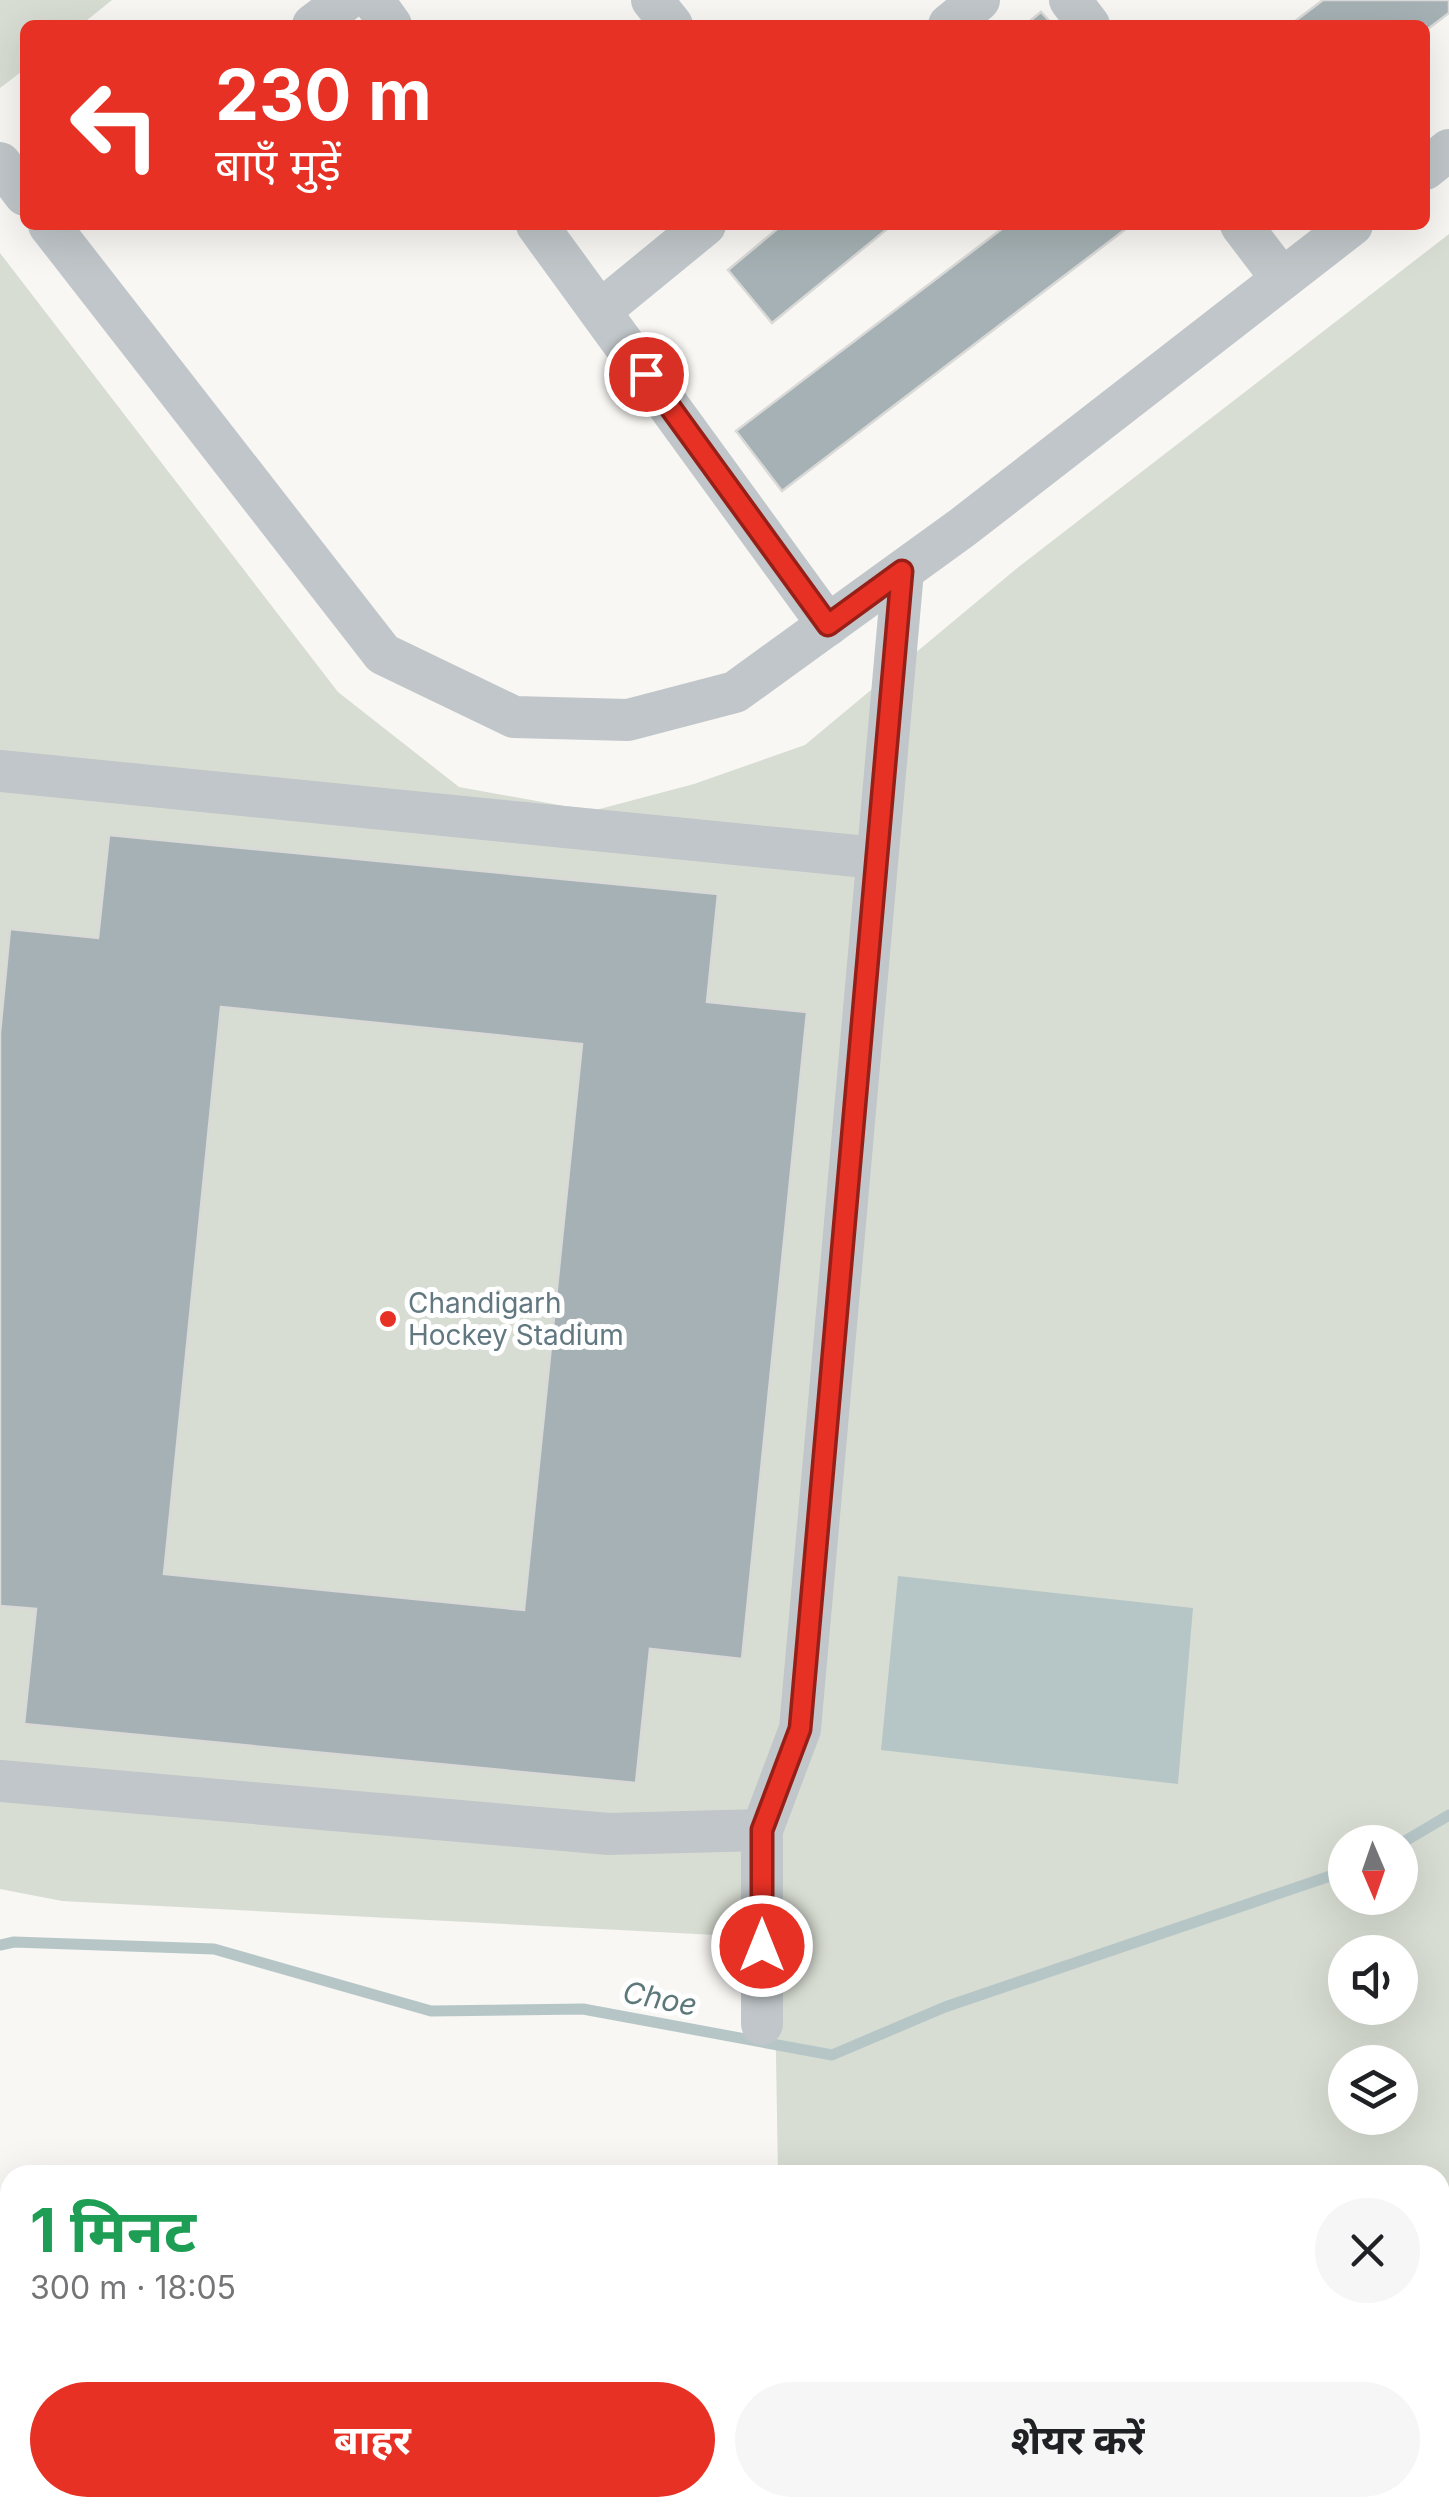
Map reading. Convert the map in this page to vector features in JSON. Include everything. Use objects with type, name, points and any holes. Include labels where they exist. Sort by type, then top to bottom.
[{"type":"street","points":[[320,20],[346,0]]},
{"type":"street","points":[[373,0],[388,20]]},
{"type":"street","points":[[652,0],[668,20]]},
{"type":"street","points":[[955,20],[979,0]]},
{"type":"street","points":[[1070,0],[1085,20]]},
{"type":"street","points":[[0,162],[20,188]]},
{"type":"street","points":[[53,230],[384,654],[514,717],[628,720],[735,692],[902,571],[1346,230]]},
{"type":"street","points":[[541,230],[828,625]]},
{"type":"street","points":[[600,311],[699,230]]},
{"type":"street","points":[[1245,230],[1282,280]]},
{"type":"street","points":[[762,2024],[762,1830],[800,1729],[902,571]]},
{"type":"street","points":[[0,770],[877,858]]},
{"type":"street","points":[[0,1781],[609,1834],[762,1830]]},
{"type":"shaded area","points":[[0,0],[112,0],[87,20],[20,20],[20,73],[0,88]]},
{"type":"shaded area","points":[[1449,234],[1449,2165],[778,2165],[774,1938],[62,1901],[0,1889],[0,253],[338,692],[459,787],[592,811],[694,784],[805,745],[1016,569]]},
{"type":"shaded area","points":[[898,1576],[1193,1608],[1178,1784],[881,1750]]},
{"type":"building","points":[[1323,0],[1449,0],[1449,13],[1430,27],[1430,20],[1297,20]]},
{"type":"building","points":[[1041,12],[1048,20],[1031,20]]},
{"type":"building","points":[[776,230],[886,230],[772,323],[728,270]]},
{"type":"building","points":[[1000,230],[1124,230],[782,491],[736,431]]},
{"type":"building","name":"Chandigarh Hockey Stadium","points":[[109,835],[718,894],[707,1002],[807,1012],[742,1659],[650,1649],[636,1783],[24,1724],[36,1609],[0,1606],[0,1033],[10,929],[98,938]],"holes":[[[221,1007],[582,1044],[524,1610],[164,1574]]]},
{"type":"waterway","name":"Choe","points":[[1418,1833],[1449,1815]]},
{"type":"waterway","name":"Choe","points":[[0,1945],[14,1942],[214,1949],[431,2011],[583,2009],[832,2055],[945,2007],[1328,1877]]},
{"type":"place","name":"Chandigarh Hockey Stadium","points":[[388,1319]]},
{"type":"route","points":[[646,374],[828,625],[902,571],[800,1729],[762,1830],[762,1946]]}]
